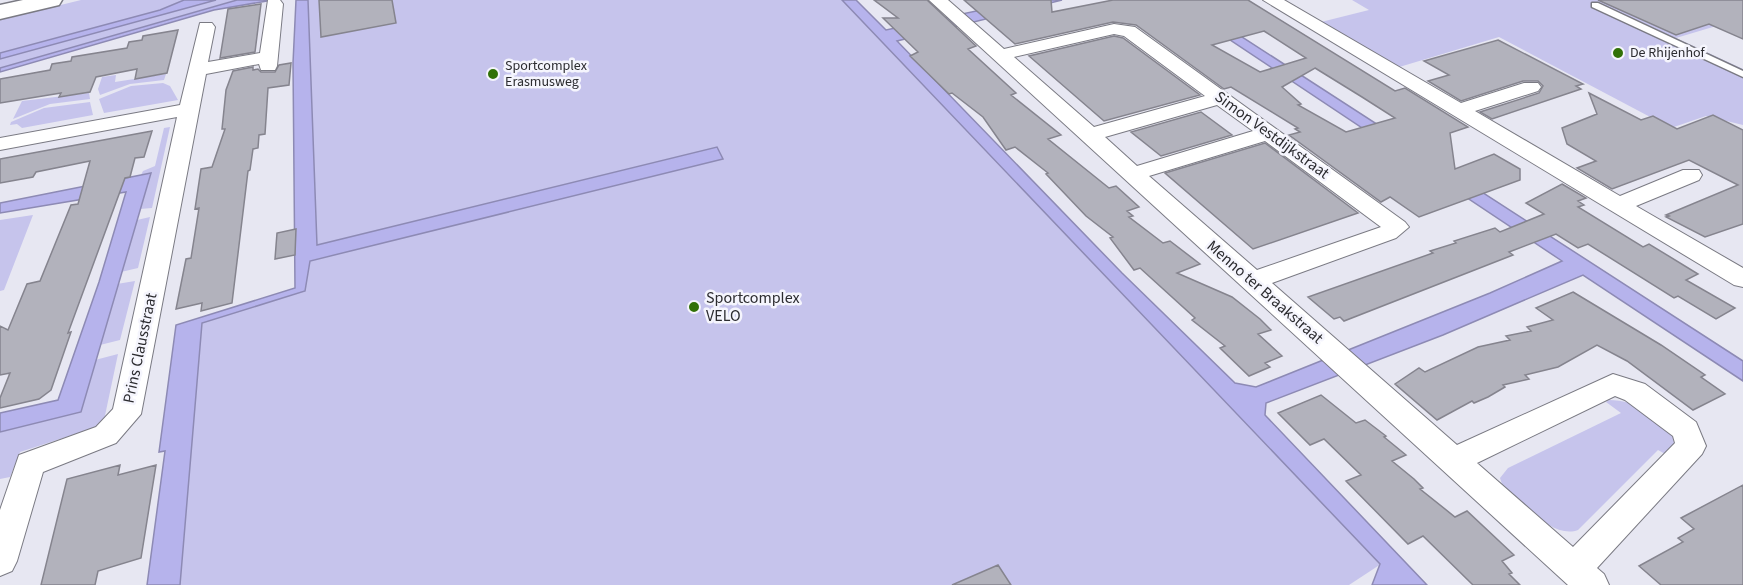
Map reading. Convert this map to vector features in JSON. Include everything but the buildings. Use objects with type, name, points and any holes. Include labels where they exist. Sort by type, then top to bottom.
[{"type":"main road","points":[[0,4],[15,0]]},
{"type":"main road","points":[[0,12],[51,0]]},
{"type":"street","name":"Menno ter Braakstraat","points":[[938,0],[1583,577]]},
{"type":"street","points":[[1272,0],[1743,279]]},
{"type":"street","points":[[197,70],[269,62],[273,4]]},
{"type":"street","name":"Prins Clausstraat","points":[[0,561],[30,464],[106,435],[126,414],[207,27]]},
{"type":"street","name":"Simon Vestdijkstraat","points":[[1000,55],[1114,29],[1129,31],[1397,227],[1388,233],[1253,281]]},
{"type":"street","points":[[1459,110],[1531,87]]},
{"type":"street","points":[[1089,135],[1221,98]]},
{"type":"street","points":[[0,144],[189,109]]},
{"type":"street","points":[[1133,174],[1269,132]]},
{"type":"street","points":[[1618,204],[1691,174]]},
{"type":"street","points":[[1454,460],[1613,385],[1635,392],[1686,430],[1691,446],[1583,577]]},
{"type":"lane","points":[[1595,5],[1743,74]]},
{"type":"shaded area","points":[[81,0],[184,0],[160,10],[0,53],[0,20]]},
{"type":"shaded area","points":[[184,0],[216,0],[0,59],[0,53],[160,10]]},
{"type":"shaded area","points":[[216,0],[236,0],[0,68],[0,59]]},
{"type":"shaded area","points":[[237,0],[273,0],[214,10],[0,72],[0,68]]},
{"type":"shaded area","points":[[296,0],[308,0],[317,245],[717,147],[723,159],[310,261],[305,291],[202,323],[180,585],[147,585],[165,451],[159,452],[176,325],[295,288],[293,63]]},
{"type":"shaded area","name":"Sportcomplex VELO","points":[[308,0],[842,0],[1381,564],[1349,585],[180,585],[202,323],[304,291],[310,261],[723,159],[717,147],[317,245]]},
{"type":"shaded area","points":[[842,0],[856,0],[886,30],[1029,0],[1062,0],[897,41],[1122,273],[1235,383],[1256,387],[1490,293],[1562,261],[1170,0],[1185,0],[1743,361],[1743,381],[1583,275],[1443,335],[1266,403],[1265,415],[1427,585],[1372,585],[1380,564]]},
{"type":"shaded area","name":"De Rhijenhof","points":[[1352,0],[1743,0],[1743,18],[1676,38],[1743,69],[1743,125],[1706,116],[1671,128],[1499,37],[1396,68],[1321,22],[1369,10]]},
{"type":"shaded area","points":[[166,74],[164,80],[130,84],[100,95],[98,89],[102,77],[116,75],[115,82]]},
{"type":"shaded area","points":[[163,83],[170,86],[178,100],[104,113],[99,99],[131,86]]},
{"type":"shaded area","points":[[89,93],[90,99],[50,104],[13,119],[22,101]]},
{"type":"shaded area","points":[[90,102],[93,115],[22,128],[17,124],[10,125],[11,122],[44,108]]},
{"type":"shaded area","points":[[170,127],[152,208],[140,209],[151,174],[141,175],[143,171],[155,166],[164,128]]},
{"type":"shaded area","points":[[151,173],[81,412],[0,432],[0,413],[58,400],[99,282],[126,192],[0,213],[0,203]]},
{"type":"shaded area","points":[[33,215],[4,290],[0,291],[0,220]]},
{"type":"shaded area","points":[[150,217],[138,268],[121,272],[137,220]]},
{"type":"shaded area","points":[[135,281],[120,340],[100,345],[117,284]]},
{"type":"shaded area","points":[[118,354],[103,425],[20,452],[10,477],[0,479],[0,432],[81,412],[95,360]]},
{"type":"shaded area","points":[[1609,400],[1631,403],[1662,419],[1669,427],[1674,448],[1667,455],[1658,450],[1578,530],[1568,532],[1558,529],[1528,509],[1502,484],[1500,478],[1508,468],[1621,413],[1606,402]]},
{"type":"place","name":"De Rhijenhof","points":[[1618,53]]},
{"type":"place","name":"Sportcomplex Erasmusweg","points":[[493,74]]},
{"type":"place","name":"Sportcomplex VELO","points":[[694,307]]}]
